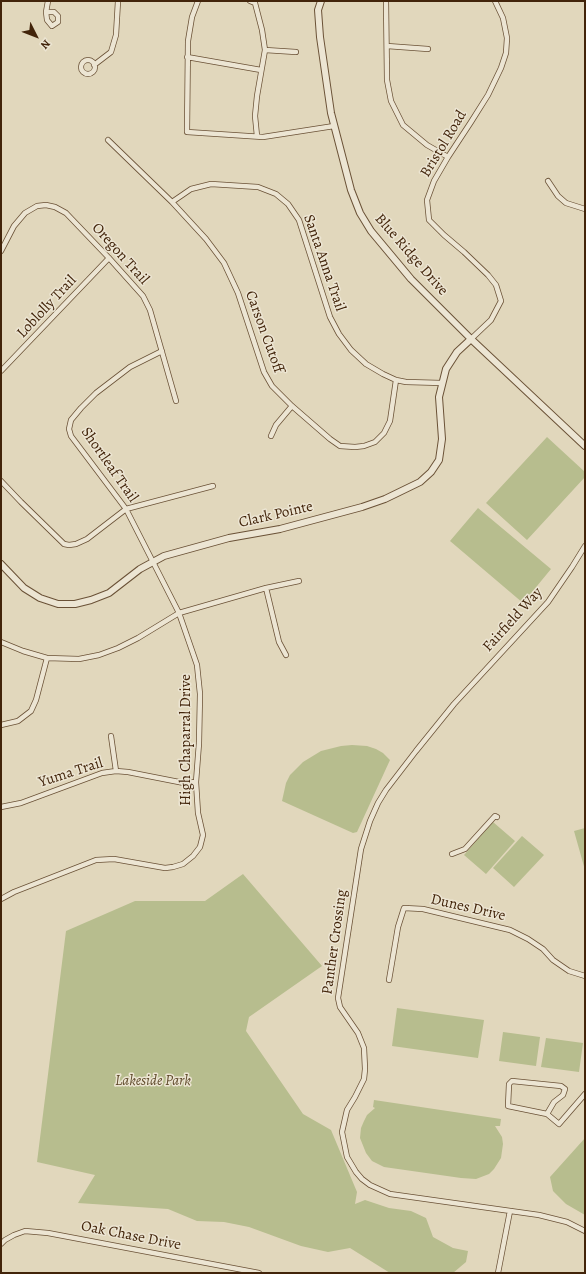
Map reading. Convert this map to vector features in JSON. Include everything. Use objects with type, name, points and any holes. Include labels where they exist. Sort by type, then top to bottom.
[{"type":"street","points":[[46,12],[48,1]]},
{"type":"street","points":[[94,65],[111,52],[116,35],[118,1]]},
{"type":"street","points":[[198,1],[192,16],[187,57],[187,132],[263,137],[334,126]]},
{"type":"street","points":[[250,1],[255,3],[262,30],[265,50],[255,116],[257,136]]},
{"type":"street","name":"Blue Ridge Drive","points":[[321,1],[318,10],[320,37],[331,113],[351,190],[360,213],[371,231],[411,279],[471,339],[585,446]]},
{"type":"street","points":[[386,1],[387,80],[392,101],[402,125],[427,145],[448,157]]},
{"type":"street","name":"Bristol Road","points":[[471,339],[491,320],[501,301],[496,285],[488,275],[429,220],[427,200],[434,181],[488,95],[501,68],[506,53],[507,38],[503,18],[495,1]]},
{"type":"street","points":[[387,46],[428,49]]},
{"type":"street","points":[[265,50],[296,52]]},
{"type":"street","points":[[187,57],[261,70]]},
{"type":"street","name":"Carson Cutoff","points":[[108,140],[172,202],[206,239],[224,263],[238,293],[264,372],[272,386],[292,406],[330,439],[340,446],[364,446],[375,442],[384,433],[390,422],[396,380]]},
{"type":"street","points":[[548,180],[558,196],[566,203],[585,209]]},
{"type":"street","name":"Santa Anna Trail","points":[[172,202],[191,189],[211,184],[258,187],[276,194],[288,204],[299,220],[330,317],[339,334],[351,350],[366,364],[396,380],[406,382],[442,383]]},
{"type":"street","name":"Oregon Trail","points":[[1,251],[14,226],[25,213],[37,206],[46,205],[54,206],[66,213],[143,296],[150,310],[176,401]]},
{"type":"street","name":"Loblolly Trail","points":[[1,371],[109,258]]},
{"type":"street","name":"Clark Pointe","points":[[1,564],[24,588],[40,598],[58,604],[75,604],[109,593],[140,569],[152,562],[181,551],[229,538],[280,529],[362,507],[384,499],[420,482],[431,472],[440,460],[442,449],[439,397],[446,369],[457,352],[471,339]]},
{"type":"street","name":"Shortleaf Trail","points":[[152,562],[126,509],[71,436],[70,429],[71,420],[81,408],[113,379],[130,367],[162,351]]},
{"type":"street","points":[[271,436],[276,425],[292,406]]},
{"type":"street","points":[[1,481],[64,544],[76,544],[87,539],[126,509],[214,486]]},
{"type":"street","name":"Fairfield Way","points":[[454,704],[548,602],[585,546]]},
{"type":"street","name":"High Chaparral Drive","points":[[1,899],[14,892],[96,860],[114,859],[165,868],[174,867],[183,864],[194,856],[200,847],[203,834],[198,813],[196,782],[199,743],[200,694],[197,665],[178,613],[152,562]]},
{"type":"street","points":[[1,642],[22,651],[47,658],[79,659],[118,648],[138,638],[178,613],[266,588],[299,581]]},
{"type":"street","points":[[266,588],[279,642],[286,655]]},
{"type":"street","points":[[1,725],[18,721],[31,711],[36,700],[47,658]]},
{"type":"street","name":"Panther Crossing","points":[[454,704],[386,790],[375,809],[364,837],[338,998],[340,1007],[353,1025],[364,1048],[366,1069],[359,1091],[347,1110],[343,1126],[343,1140],[347,1157],[356,1172],[370,1186],[396,1195],[556,1219],[575,1225],[585,1231]]},
{"type":"street","points":[[111,736],[116,771]]},
{"type":"street","name":"Yuma Trail","points":[[1,807],[21,803],[102,773],[116,771],[184,783],[196,782]]},
{"type":"street","points":[[452,854],[465,849],[495,816],[497,817]]},
{"type":"street","name":"Dunes Drive","points":[[389,980],[398,927],[404,908],[430,910],[510,930],[543,949],[553,960],[569,971],[585,976]]},
{"type":"street","points":[[547,1114],[554,1102],[562,1095],[564,1089],[561,1086],[512,1080],[509,1084],[508,1106],[547,1114],[559,1124],[585,1094]]},
{"type":"street","points":[[498,1273],[510,1211]]},
{"type":"street","name":"Oak Chase Drive","points":[[1,1244],[14,1235],[25,1231],[48,1233],[246,1272],[259,1273]]},
{"type":"green space","points":[[547,437],[585,472],[585,477],[527,540],[486,503]]},
{"type":"green space","points":[[478,508],[551,569],[523,603],[450,541]]},
{"type":"green space","points":[[352,745],[367,746],[376,749],[390,760],[357,832],[353,833],[282,801],[286,783],[290,775],[303,762],[321,751]]},
{"type":"green space","points":[[493,822],[515,841],[486,874],[464,855]]},
{"type":"green space","points":[[585,828],[585,870],[574,831]]},
{"type":"green space","points":[[522,836],[544,855],[514,887],[493,868]]},
{"type":"green space","name":"Lakeside Park","points":[[243,874],[322,966],[249,1017],[246,1031],[303,1114],[331,1130],[357,1192],[355,1204],[365,1200],[389,1208],[411,1211],[426,1218],[433,1237],[453,1248],[468,1251],[466,1262],[453,1273],[390,1273],[350,1248],[328,1252],[301,1246],[249,1227],[224,1222],[197,1221],[168,1209],[78,1203],[95,1175],[37,1162],[66,931],[135,901],[205,901]]},
{"type":"green space","points":[[397,1008],[484,1020],[478,1058],[392,1046]]},
{"type":"green space","points":[[503,1032],[540,1037],[536,1066],[499,1061]]},
{"type":"green space","points":[[546,1038],[583,1043],[579,1072],[541,1067]]},
{"type":"green space","points":[[374,1100],[501,1119],[500,1126],[495,1126],[502,1137],[503,1144],[501,1158],[489,1174],[476,1179],[384,1167],[372,1161],[366,1153],[360,1138],[361,1128],[367,1115],[375,1108],[373,1107]]},
{"type":"green space","points":[[585,1138],[585,1215],[566,1204],[553,1191],[550,1177]]}]
